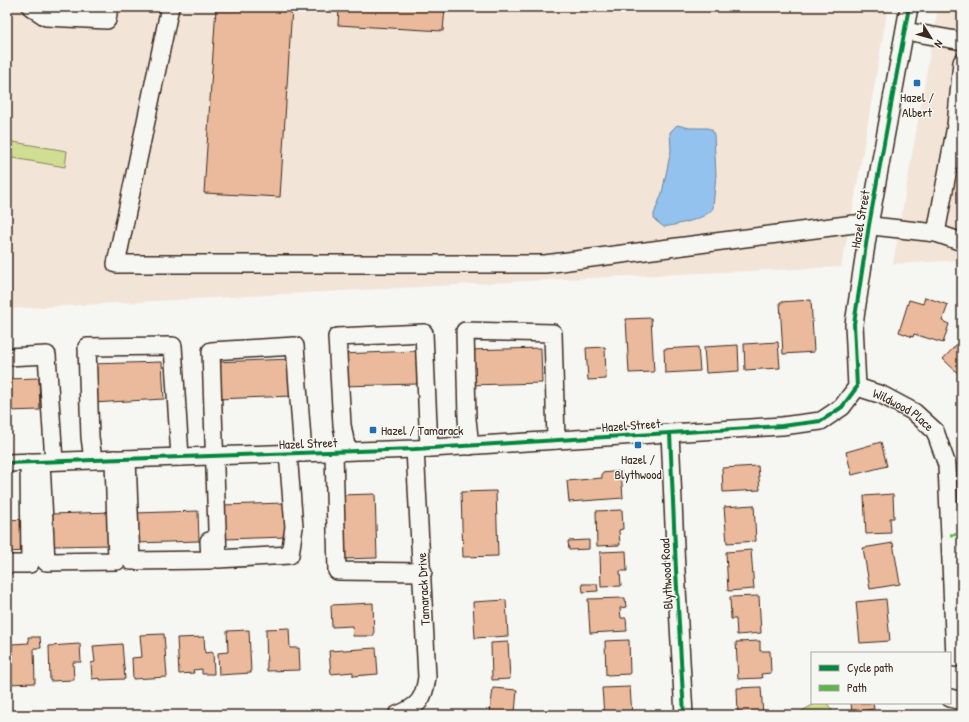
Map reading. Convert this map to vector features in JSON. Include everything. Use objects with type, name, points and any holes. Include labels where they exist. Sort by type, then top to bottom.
[{"type":"street","points":[[31,7],[46,17],[106,20],[110,7]]},
{"type":"street","points":[[170,7],[116,264],[545,264],[850,225],[936,233],[962,242]]},
{"type":"street","name":"Hazel Street","points":[[7,463],[340,452],[470,446],[782,426],[821,421],[842,407],[857,387],[854,324],[869,226],[909,7]]},
{"type":"street","points":[[905,31],[962,41]]},
{"type":"street","points":[[936,233],[959,126],[962,62]]},
{"type":"street","points":[[470,446],[467,419],[465,331],[552,333],[556,440]]},
{"type":"street","name":"Tamarack Drive","points":[[340,452],[342,425],[337,337],[424,332],[422,448],[423,572],[427,677],[423,696],[416,706],[396,715]]},
{"type":"street","points":[[93,460],[90,437],[87,346],[173,346],[180,457]]},
{"type":"street","points":[[121,459],[131,561],[210,560],[208,456],[211,351],[295,346],[294,527],[290,555],[218,559],[208,456]]},
{"type":"street","points":[[7,357],[48,355],[41,462],[30,564],[7,564]]},
{"type":"street","name":"Wildwood Place","points":[[857,387],[882,395],[914,412],[935,431],[947,465],[956,659]]},
{"type":"street","name":"Blythwood Road","points":[[670,433],[684,715]]},
{"type":"street","points":[[340,452],[337,571],[423,572]]},
{"type":"street","points":[[41,462],[46,562],[116,561],[121,459]]},
{"type":"street","points":[[951,698],[962,700]]},
{"type":"shaded area","points":[[7,7],[888,7],[850,225],[841,267],[564,279],[7,309]]},
{"type":"shaded area","points":[[938,7],[962,7],[962,260],[893,264]]},
{"type":"green space","points":[[7,141],[67,151],[65,167],[7,157]]},
{"type":"green space","points":[[814,704],[828,704],[835,715],[795,715]]},
{"type":"water","points":[[677,125],[690,128],[708,128],[712,130],[714,135],[716,175],[713,208],[704,216],[684,223],[664,227],[656,221],[654,214],[662,193],[671,150],[670,132]]},
{"type":"building","points":[[216,7],[292,7],[280,197],[204,193]]},
{"type":"building","points":[[339,7],[445,7],[443,31],[338,25]]},
{"type":"building","points":[[925,297],[948,305],[942,321],[949,324],[943,343],[914,334],[913,337],[899,332],[909,300],[923,304]]},
{"type":"building","points":[[811,300],[814,352],[783,354],[780,302]]},
{"type":"building","points":[[651,318],[654,372],[629,373],[626,319]]},
{"type":"building","points":[[778,342],[780,368],[745,370],[744,344]]},
{"type":"building","points":[[959,342],[962,346],[962,377],[943,359]]},
{"type":"building","points":[[738,345],[739,371],[706,373],[704,347]]},
{"type":"building","points":[[605,347],[606,379],[588,380],[586,348]]},
{"type":"building","points":[[698,347],[700,371],[665,373],[664,349]]},
{"type":"building","points":[[541,348],[542,383],[469,385],[468,350]]},
{"type":"building","points":[[416,351],[417,384],[341,386],[340,354]]},
{"type":"building","points":[[291,359],[292,396],[217,399],[215,362]]},
{"type":"building","points":[[162,362],[164,399],[92,403],[91,364]]},
{"type":"building","points":[[39,378],[40,410],[7,411],[7,379]]},
{"type":"building","points":[[881,442],[887,466],[852,475],[846,452]]},
{"type":"building","points":[[758,466],[760,490],[723,492],[722,468]]},
{"type":"building","points":[[621,471],[623,498],[569,502],[567,481],[602,478],[602,473]]},
{"type":"building","points":[[496,491],[498,556],[463,557],[461,492]]},
{"type":"building","points":[[375,494],[377,558],[342,559],[340,495]]},
{"type":"building","points":[[893,494],[894,518],[890,518],[891,533],[866,534],[864,496]]},
{"type":"building","points":[[284,503],[285,537],[224,539],[223,505]]},
{"type":"building","points":[[754,505],[756,541],[727,543],[724,507]]},
{"type":"building","points":[[622,510],[623,529],[619,530],[620,545],[597,546],[596,511]]},
{"type":"building","points":[[198,511],[199,541],[136,543],[135,513]]},
{"type":"building","points":[[111,512],[112,545],[53,546],[52,514]]},
{"type":"building","points":[[26,519],[27,551],[7,552],[7,520]]},
{"type":"building","points":[[589,540],[589,549],[569,550],[568,541]]},
{"type":"building","points":[[893,543],[900,584],[870,589],[863,548]]},
{"type":"building","points":[[751,550],[754,589],[728,591],[726,552]]},
{"type":"building","points":[[626,551],[627,571],[620,571],[621,586],[601,587],[600,552]]},
{"type":"building","points":[[582,584],[597,584],[598,591],[583,592]]},
{"type":"building","points":[[759,596],[761,633],[737,635],[736,619],[731,619],[730,597]]},
{"type":"building","points":[[625,598],[626,607],[620,608],[621,618],[626,618],[627,631],[590,633],[588,599]]},
{"type":"building","points":[[886,599],[890,641],[860,643],[856,602]]},
{"type":"building","points":[[506,600],[508,636],[475,638],[473,602]]},
{"type":"building","points":[[373,603],[374,636],[353,636],[352,626],[332,627],[331,605]]},
{"type":"building","points":[[289,628],[290,648],[299,648],[300,670],[267,671],[266,629]]},
{"type":"building","points":[[249,630],[251,673],[219,675],[218,653],[228,652],[227,631]]},
{"type":"building","points":[[164,634],[167,677],[133,679],[132,658],[142,657],[140,635]]},
{"type":"building","points":[[28,637],[40,637],[41,648],[34,648],[35,683],[7,684],[7,649],[12,649],[12,644],[29,643]]},
{"type":"building","points":[[204,637],[205,653],[213,652],[214,674],[202,674],[202,669],[193,670],[194,673],[179,674],[177,638]]},
{"type":"building","points":[[629,640],[630,674],[606,675],[605,641]]},
{"type":"building","points":[[760,641],[760,651],[770,651],[771,673],[761,674],[762,678],[738,679],[736,642]]},
{"type":"building","points":[[508,642],[510,679],[492,680],[491,643]]},
{"type":"building","points":[[80,644],[81,662],[73,662],[74,680],[50,681],[49,646]]},
{"type":"building","points":[[122,644],[125,679],[92,679],[91,663],[95,662],[93,646]]},
{"type":"building","points":[[376,648],[378,674],[353,676],[353,672],[331,674],[329,651]]},
{"type":"building","points":[[630,687],[632,715],[604,715],[602,688]]},
{"type":"building","points":[[761,687],[763,715],[738,715],[737,688]]},
{"type":"building","points":[[493,688],[517,690],[515,713],[518,713],[518,715],[492,715],[492,713],[490,713]]},
{"type":"building","points":[[851,704],[873,704],[874,709],[852,712]]},
{"type":"marked path","points":[[950,535],[962,534]]},
{"type":"cycle path","points":[[7,463],[415,449],[782,426],[821,421],[842,407],[857,387],[854,324],[869,225],[909,7]]},
{"type":"cycle path","points":[[670,433],[684,715]]},
{"type":"place","name":"Hazel / Albert","points":[[917,83]]},
{"type":"place","name":"Hazel / Tamarack","points":[[373,430]]},
{"type":"place","name":"Hazel / Blythwood","points":[[638,445]]}]
